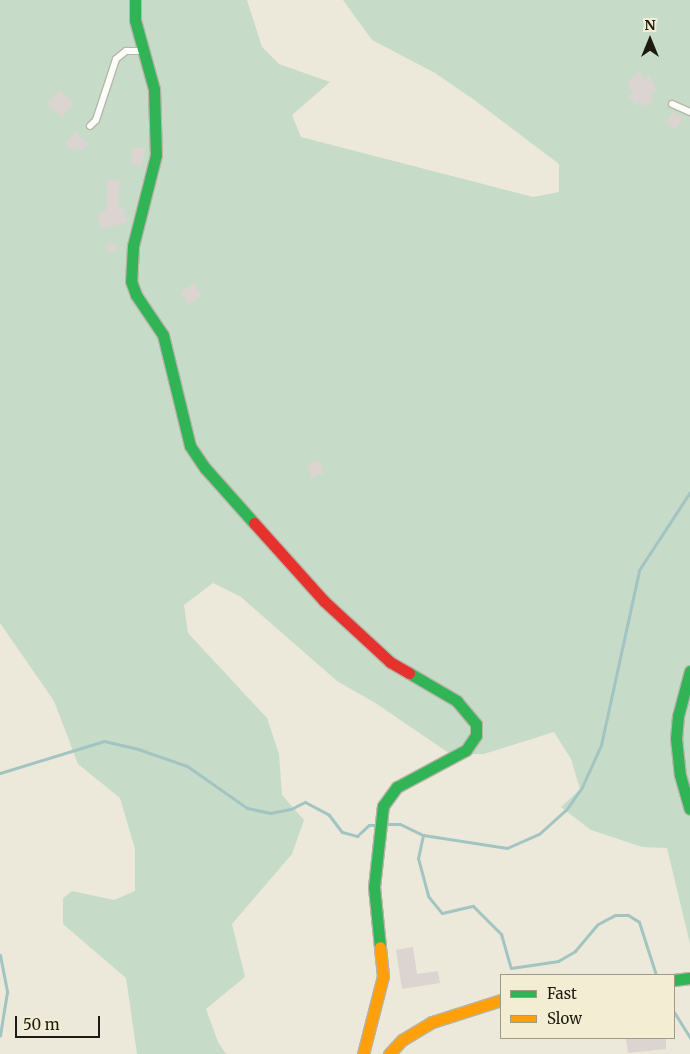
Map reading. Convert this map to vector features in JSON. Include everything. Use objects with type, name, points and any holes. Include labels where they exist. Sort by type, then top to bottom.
[{"type":"street","points":[[135,0],[135,20],[154,89],[156,155],[132,246],[131,281],[136,295],[163,335],[190,446],[205,468],[324,601],[390,662],[457,701],[476,724],[476,735],[466,750],[397,787],[383,806],[374,887],[382,976],[362,1054]]},
{"type":"street","points":[[690,671],[678,716],[676,738],[680,775],[690,808]]},
{"type":"street","points":[[675,980],[690,978]]},
{"type":"street","points":[[389,1054],[402,1040],[432,1022],[500,1000]]},
{"type":"lane","points":[[90,126],[96,120],[116,59],[126,51],[143,51]]},
{"type":"lane","points":[[672,104],[690,112]]},
{"type":"green space","points":[[0,0],[247,0],[262,47],[279,64],[330,82],[292,115],[301,137],[533,197],[559,192],[559,164],[473,99],[435,73],[372,40],[343,0],[690,0],[690,944],[667,848],[642,847],[591,830],[561,807],[580,789],[571,759],[554,732],[484,754],[450,754],[377,704],[337,681],[241,597],[213,583],[184,605],[188,633],[267,718],[279,754],[282,795],[304,820],[292,854],[232,924],[245,977],[206,1009],[218,1042],[226,1054],[137,1054],[126,978],[63,924],[63,898],[72,891],[114,900],[135,891],[135,849],[120,798],[78,764],[54,701],[0,623]]},
{"type":"building","points":[[639,71],[644,79],[649,75],[657,90],[650,95],[654,101],[644,107],[640,101],[635,105],[628,96],[633,92],[627,84]]},
{"type":"building","points":[[59,90],[74,103],[62,117],[47,104]]},
{"type":"building","points":[[673,112],[683,119],[675,130],[666,123]]},
{"type":"building","points":[[76,132],[88,144],[81,151],[77,147],[73,151],[65,143]]},
{"type":"building","points":[[132,148],[145,148],[142,165],[131,165]]},
{"type":"building","points":[[107,180],[119,180],[119,208],[123,206],[127,222],[101,229],[97,214],[106,211]]},
{"type":"building","points":[[112,241],[118,248],[110,254],[105,247]]},
{"type":"building","points":[[193,283],[202,295],[189,305],[180,293]]},
{"type":"building","points":[[319,460],[324,473],[312,478],[307,465]]},
{"type":"building","points":[[413,947],[417,974],[438,971],[440,983],[402,989],[396,950]]},
{"type":"building","points":[[626,1039],[666,1039],[666,1049],[628,1053]]},
{"type":"waterway","points":[[423,835],[507,848],[539,834],[566,810],[582,787],[601,745],[639,570],[690,492]]},
{"type":"waterway","points":[[0,773],[104,741],[135,748],[187,766],[247,808],[270,813],[291,809],[305,802],[329,815],[342,832],[357,836],[369,825],[375,825]]},
{"type":"waterway","points":[[386,824],[400,824],[423,835],[418,858],[428,896],[442,913],[473,906],[501,934],[511,968],[558,961],[575,951],[598,924],[615,915],[628,915],[639,922],[656,974]]},
{"type":"waterway","points":[[0,955],[7,992],[0,1035]]},
{"type":"waterway","points":[[675,1014],[690,1038]]},
{"type":"traffic: fast","points":[[135,0],[135,20],[154,89],[156,155],[133,246],[131,281],[136,295],[163,335],[190,446],[205,468],[254,523]]},
{"type":"traffic: fast","points":[[690,671],[678,716],[676,738],[680,775],[690,809]]},
{"type":"traffic: fast","points":[[380,947],[374,887],[383,806],[397,787],[466,750],[476,735],[476,724],[457,701],[409,673]]},
{"type":"traffic: fast","points":[[675,980],[690,978]]},
{"type":"traffic: slow","points":[[363,1054],[383,976],[380,947]]},
{"type":"traffic: slow","points":[[389,1054],[402,1040],[432,1022],[500,1000]]},
{"type":"traffic: jam","points":[[254,523],[324,601],[390,662],[409,673]]}]
